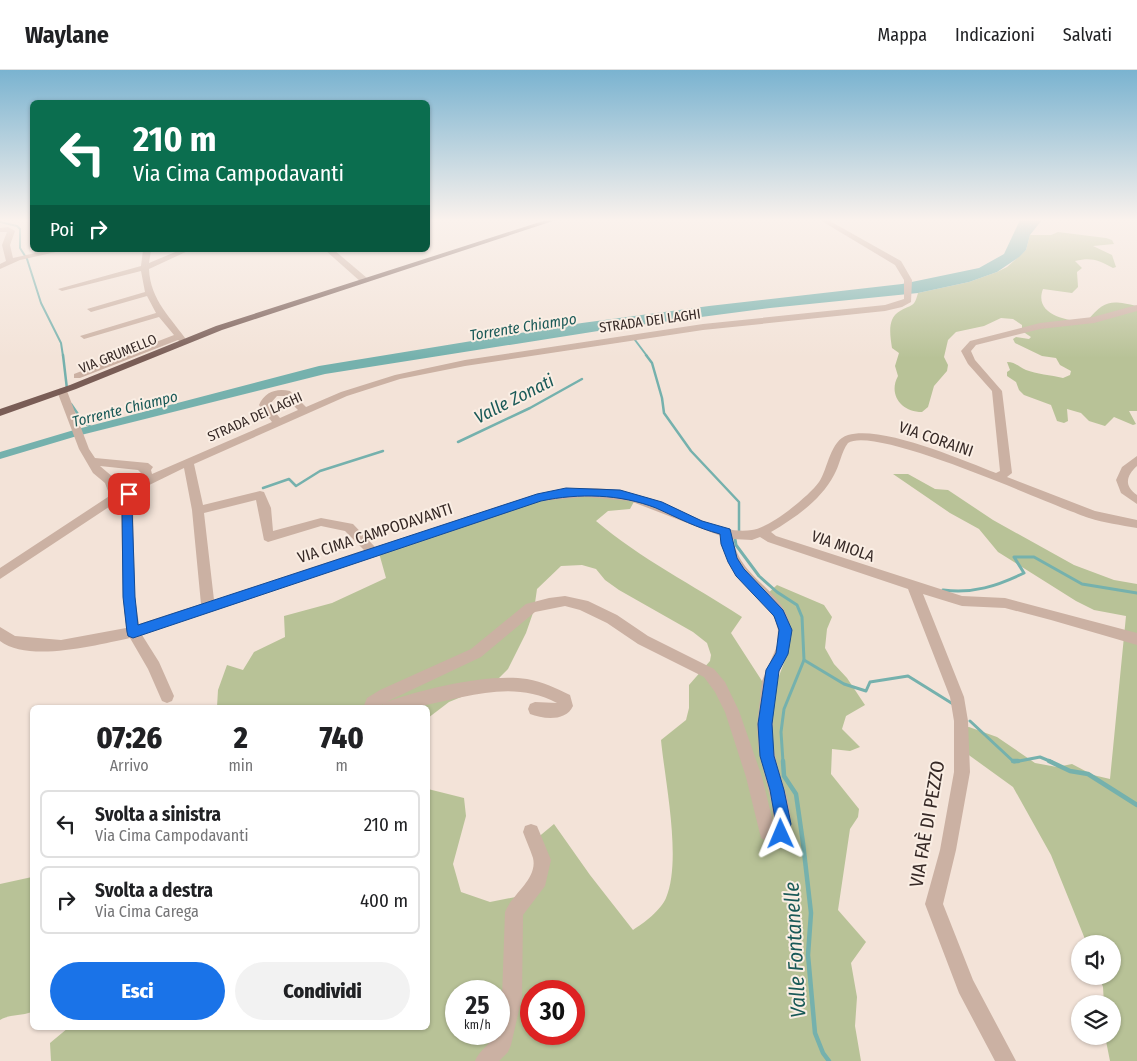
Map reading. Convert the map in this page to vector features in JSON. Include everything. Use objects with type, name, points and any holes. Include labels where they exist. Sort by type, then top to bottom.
[{"type":"main road","name":"VIA GRUMELLO","points":[[0,413],[62,391],[182,339],[407,266]]},
{"type":"street","points":[[62,289],[148,266]]},
{"type":"street","points":[[348,266],[364,280]]},
{"type":"street","name":"STRADA DEI LAGHI","points":[[112,490],[130,488],[344,394],[388,379],[465,363],[710,326],[885,308],[904,303],[908,300],[910,280],[902,266]]},
{"type":"street","points":[[77,376],[182,339],[154,306],[149,293],[144,268]]},
{"type":"street","points":[[91,309],[149,293]]},
{"type":"street","points":[[998,477],[1006,473],[998,391],[992,381],[969,360],[966,351],[974,343],[1030,329],[1094,320],[1137,308]]},
{"type":"street","points":[[84,336],[161,314]]},
{"type":"street","points":[[62,391],[79,438],[97,470],[120,501],[127,506]]},
{"type":"street","points":[[278,423],[264,405],[266,398],[274,394],[287,393],[304,411]]},
{"type":"street","name":"VIA CORAINI","points":[[763,533],[819,491],[832,471],[838,450],[848,438],[862,435],[886,440],[998,477],[1093,515],[1137,524]]},
{"type":"street","points":[[1137,460],[1125,468],[1122,478],[1123,488],[1137,500]]},
{"type":"street","points":[[93,462],[171,469]]},
{"type":"street","points":[[188,462],[198,510],[208,607]]},
{"type":"street","points":[[0,574],[95,512],[109,499],[118,471],[137,466],[147,472],[143,482]]},
{"type":"street","points":[[130,488],[127,506],[129,597],[133,632],[154,666],[167,696]]},
{"type":"street","name":"VIA CIMA CAMPODAVANTI","points":[[0,633],[12,642],[61,646],[133,632],[540,497],[566,492],[620,494],[658,505],[699,524],[726,532],[751,535],[763,533]]},
{"type":"street","points":[[198,510],[260,495],[265,508],[268,537],[321,522],[349,527],[373,552]]},
{"type":"street","points":[[371,705],[372,702],[385,695],[476,653],[530,608],[565,601],[583,605],[612,619],[643,640],[708,673],[720,687],[732,711],[754,777],[767,832],[774,838],[781,834],[783,824],[777,790],[767,756],[765,724],[773,670],[782,654],[785,630],[779,613],[740,572],[732,559],[726,544],[726,532]]},
{"type":"street","name":"VIA MIOLA","points":[[763,533],[772,539],[914,587],[962,601],[1005,604],[1051,614],[1137,639]]},
{"type":"street","name":"VIA FAÈ DI PEZZO","points":[[914,587],[957,697],[961,721],[962,772],[948,850],[934,904],[966,986],[1006,1061]]},
{"type":"street","points":[[401,705],[459,691],[509,684],[541,688],[556,693],[565,700],[566,706],[558,711],[536,710]]},
{"type":"street","points":[[485,1061],[501,1045],[512,997],[514,912],[539,880],[542,860],[531,832]]},
{"type":"green space","points":[[1080,266],[1082,268],[1077,272],[1078,287],[1072,293],[1043,289],[1041,298],[1043,305],[1048,311],[1063,318],[1087,321],[1099,309],[1109,303],[1137,306],[1137,411],[1129,411],[1136,424],[1133,425],[1114,417],[1105,426],[1089,421],[1081,413],[1067,409],[1068,421],[1064,423],[1057,421],[1051,405],[1024,395],[1019,390],[1016,382],[1007,376],[1007,372],[1010,370],[1007,362],[1030,371],[1063,378],[1070,375],[1071,371],[1060,365],[1056,358],[1042,356],[1015,343],[1013,339],[1016,337],[1029,339],[1031,337],[1022,331],[1022,325],[1013,319],[1001,318],[984,326],[956,332],[948,340],[944,357],[948,365],[947,371],[934,386],[928,407],[922,412],[908,409],[898,401],[895,383],[898,376],[895,366],[899,353],[892,348],[890,327],[896,314],[914,303],[918,293],[969,282],[1007,267]]},
{"type":"green space","points":[[893,474],[908,474],[935,489],[948,490],[993,520],[1074,565],[1114,580],[1137,584],[1137,1061],[1110,1061],[1107,1045],[1121,1045],[1121,995],[1103,995],[1102,985],[1121,985],[1121,935],[1083,935],[1051,855],[1013,787],[966,753],[960,728],[969,727],[997,737],[1035,763],[1057,767],[1072,764],[1093,775],[1110,779],[1126,616],[1094,610],[1076,601],[998,552],[979,529],[950,513]]},
{"type":"green space","points":[[567,493],[636,498],[630,509],[608,511],[596,521],[649,560],[742,617],[731,633],[762,681],[776,684],[788,652],[791,636],[766,595],[777,585],[824,605],[832,617],[827,629],[825,648],[834,664],[847,678],[865,705],[846,716],[842,729],[860,747],[850,751],[832,749],[831,774],[859,809],[858,817],[850,829],[838,910],[866,942],[851,963],[857,997],[855,1026],[861,1061],[51,1061],[50,1043],[66,1030],[430,1030],[430,790],[464,798],[466,816],[453,864],[461,892],[490,902],[531,894],[547,875],[536,839],[554,824],[590,875],[633,930],[647,920],[664,903],[671,882],[673,842],[661,740],[686,720],[689,708],[689,685],[710,661],[711,655],[707,643],[693,632],[619,590],[605,580],[596,569],[582,565],[561,566],[537,589],[534,610],[526,633],[508,669],[493,684],[449,702],[430,716],[430,705],[217,705],[218,690],[227,665],[243,670],[254,652],[285,637],[284,616],[332,603],[386,578],[379,553],[543,498]]},
{"type":"green space","points":[[30,877],[30,1012],[0,1020],[0,884]]},
{"type":"water","points":[[982,266],[1005,266],[997,272],[969,282],[918,293],[770,308],[617,328],[325,374],[77,436],[0,459],[0,452],[74,430],[319,366],[582,323],[709,306],[902,284]]},
{"type":"waterway","points":[[29,266],[41,303],[61,343],[63,356]]},
{"type":"waterway","name":"Valle Fontanelle","points":[[635,340],[647,356]]},
{"type":"waterway","points":[[63,355],[67,389]]},
{"type":"waterway","name":"Valle Fontanelle","points":[[646,355],[652,363],[662,398],[664,413],[691,451],[739,502],[739,532]]},
{"type":"waterway","name":"Valle Zonati","points":[[458,442],[530,408],[582,379]]},
{"type":"waterway","name":"Torrente Chiampo","points":[[71,404],[84,423],[91,427]]},
{"type":"waterway","name":"Valle Zonati","points":[[263,488],[289,479],[296,486],[320,471],[383,451]]},
{"type":"waterway","name":"Valle Fontanelle","points":[[735,539],[736,545],[759,576],[777,592],[797,605],[802,617],[804,660]]},
{"type":"waterway","points":[[943,590],[975,590],[1004,582],[1024,573],[1014,557],[1034,557],[1082,584],[1137,593]]},
{"type":"waterway","name":"Valle Fontanelle","points":[[783,762],[781,732],[784,709],[804,660]]},
{"type":"waterway","points":[[804,660],[844,684],[866,691],[870,682],[908,676],[953,704]]},
{"type":"waterway","points":[[970,721],[1014,762],[1040,757],[1052,762]]},
{"type":"waterway","name":"Valle Fontanelle","points":[[783,761],[784,776],[796,794],[803,843],[811,913],[808,955],[815,1033],[823,1053],[829,1061]]},
{"type":"waterway","points":[[1013,761],[1018,761]]},
{"type":"waterway","points":[[1049,761],[1070,771],[1088,774],[1137,805]]},
{"type":"route","points":[[129,494],[127,506],[129,597],[133,632],[540,497],[566,492],[620,494],[658,505],[699,524],[726,532],[726,544],[732,559],[740,572],[779,613],[785,630],[782,654],[773,670],[765,724],[767,756],[777,790],[783,824],[781,834]]}]
